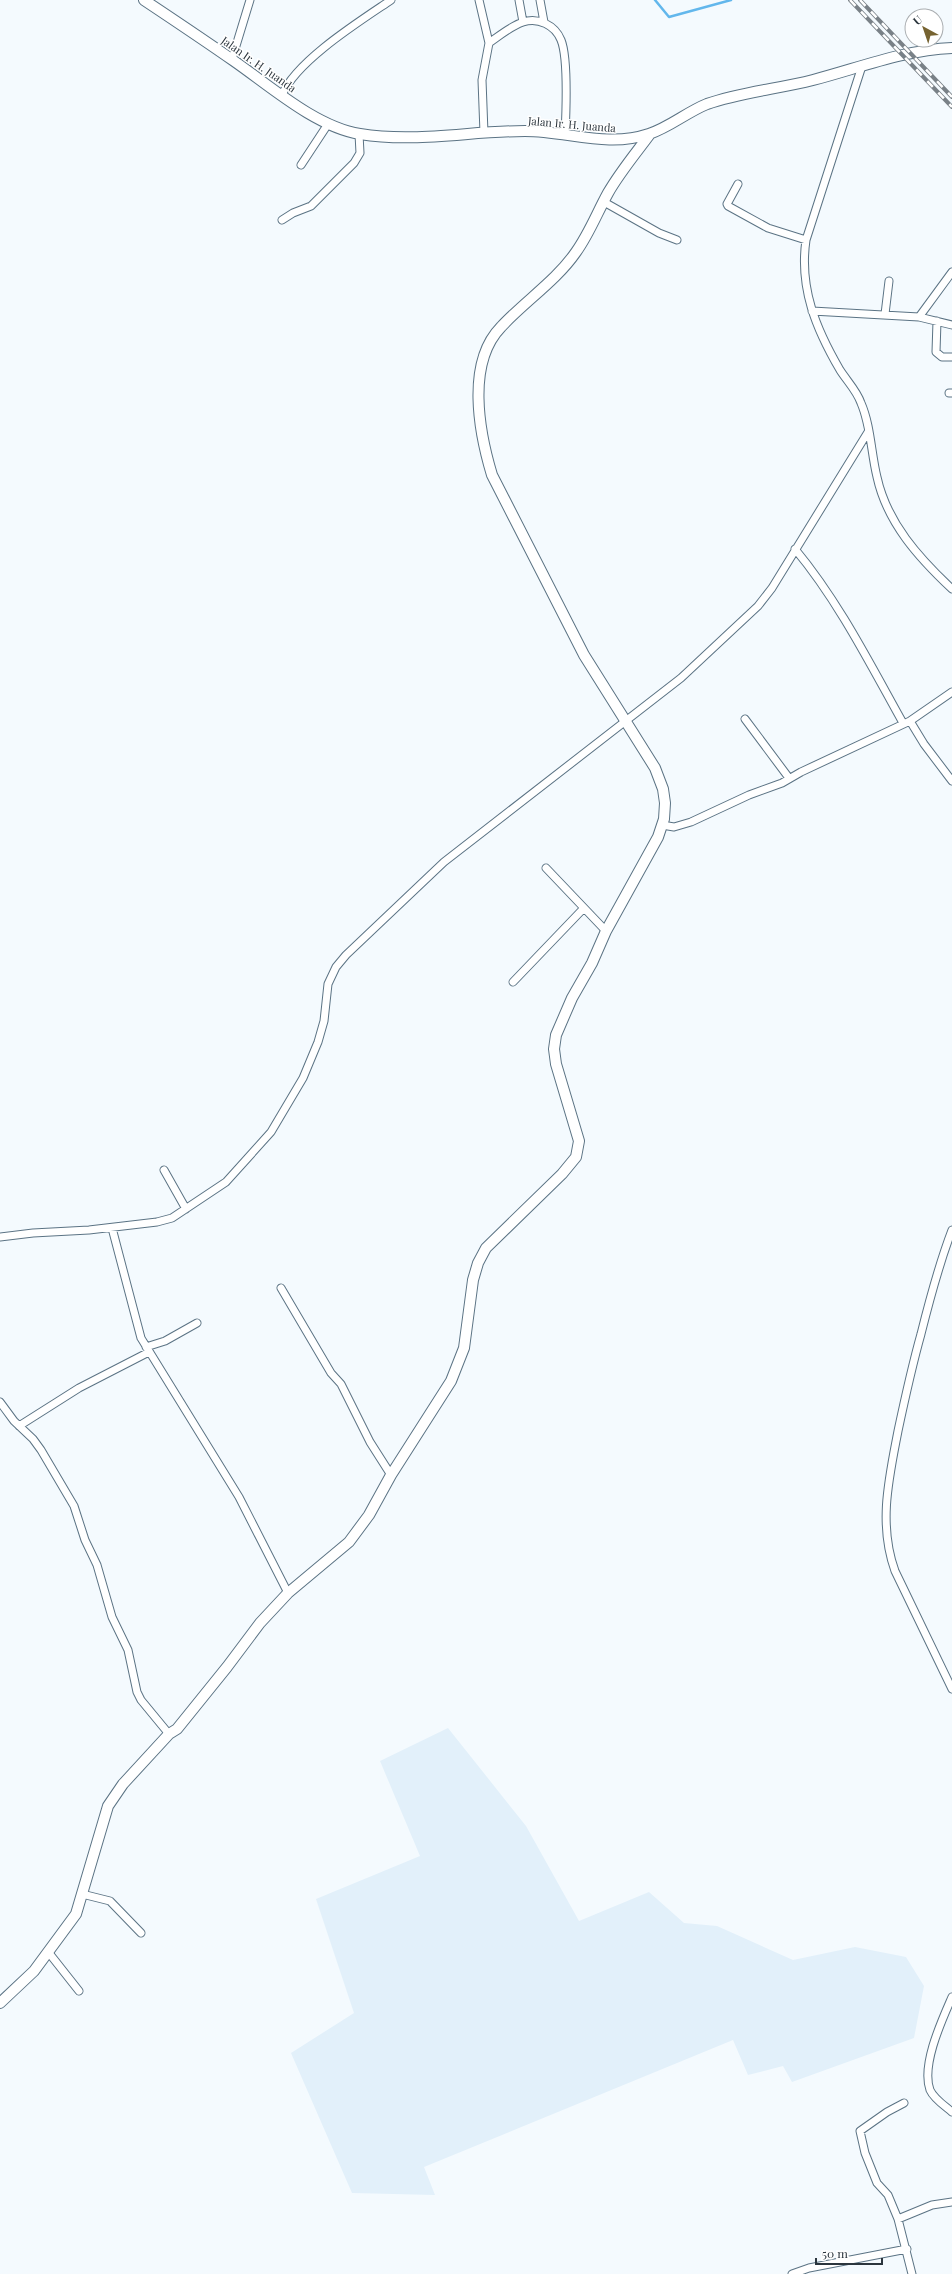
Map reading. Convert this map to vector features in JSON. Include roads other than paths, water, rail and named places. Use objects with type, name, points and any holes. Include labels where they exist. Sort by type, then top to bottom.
[{"type":"street","name":"Jalan Ir. H. Juanda","points":[[144,0],[232,59],[282,95],[328,124],[359,134],[389,137],[431,137],[528,131],[611,141],[631,139],[650,134],[691,111],[719,100],[793,85],[922,50],[951,48]]},
{"type":"street","points":[[232,59],[250,0]]},
{"type":"street","points":[[282,95],[285,88],[299,70],[334,40],[391,0]]},
{"type":"street","points":[[479,0],[489,43],[482,80],[484,133]]},
{"type":"street","points":[[519,0],[523,22]]},
{"type":"street","points":[[540,0],[544,22]]},
{"type":"street","points":[[489,43],[523,22],[544,22],[551,26],[562,40],[564,64],[565,135]]},
{"type":"street","points":[[862,66],[806,240],[804,274],[812,311],[831,353],[861,401],[879,488],[890,513],[911,547],[952,589]]},
{"type":"street","points":[[301,165],[328,124]]},
{"type":"street","points":[[282,220],[293,213],[311,206],[354,163],[360,153],[359,134]]},
{"type":"street","points":[[0,2003],[27,1979],[49,1953],[76,1914],[108,1806],[123,1784],[169,1734],[177,1729],[260,1623],[288,1593],[349,1542],[369,1515],[391,1475],[445,1391],[460,1360],[464,1348],[473,1280],[478,1263],[486,1248],[562,1174],[576,1157],[579,1141],[556,1064],[554,1049],[556,1036],[572,998],[592,963],[606,931],[658,837],[662,825],[665,803],[660,780],[644,749],[580,649],[492,475],[486,452],[478,400],[482,360],[491,341],[501,327],[568,262],[583,242],[604,202],[650,134]]},
{"type":"street","points":[[738,184],[727,204],[728,206],[768,228],[806,240]]},
{"type":"street","points":[[604,202],[659,233],[677,240]]},
{"type":"street","points":[[919,316],[952,272]]},
{"type":"street","points":[[886,314],[889,281]]},
{"type":"street","points":[[812,311],[919,316],[952,325]]},
{"type":"street","points":[[937,321],[936,352],[942,357],[952,357]]},
{"type":"street","points":[[0,1237],[33,1233],[112,1228],[157,1222],[172,1218],[236,1173],[271,1132],[312,1058],[324,1021],[328,984],[336,967],[346,955],[444,862],[681,678],[758,606],[772,588],[868,432]]},
{"type":"street","points":[[795,550],[816,575],[846,621],[907,722],[952,781]]},
{"type":"street","points":[[662,825],[683,825],[789,778],[907,722],[952,692]]},
{"type":"street","points":[[745,719],[789,778]]},
{"type":"street","points":[[546,868],[583,909],[606,931]]},
{"type":"street","points":[[513,982],[583,909]]},
{"type":"street","points":[[164,1170],[186,1209]]},
{"type":"street","points":[[112,1228],[132,1308],[148,1350],[239,1497],[288,1593]]},
{"type":"street","points":[[952,1230],[939,1265],[908,1378],[886,1495],[886,1523],[888,1552],[895,1571],[952,1689]]},
{"type":"street","points":[[282,1288],[331,1373],[341,1384],[370,1442],[391,1475]]},
{"type":"street","points":[[19,1426],[79,1388],[197,1323]]},
{"type":"street","points":[[0,1402],[41,1450],[74,1506],[85,1540],[97,1565],[112,1617],[128,1650],[139,1696],[169,1734]]},
{"type":"street","points":[[82,1894],[110,1901],[141,1933]]},
{"type":"street","points":[[49,1953],[79,1991]]},
{"type":"street","points":[[952,1997],[943,2018],[929,2062],[929,2075],[930,2089],[933,2096],[952,2112]]},
{"type":"street","points":[[904,2103],[887,2112],[860,2131],[865,2153],[877,2183],[888,2195],[898,2219],[907,2249],[907,2259],[912,2274]]},
{"type":"street","points":[[898,2219],[932,2204],[952,2202]]},
{"type":"street","points":[[792,2274],[810,2268],[907,2249]]},
{"type":"waterway","points":[[655,0],[669,17],[731,0]]},
{"type":"railway","points":[[850,0],[952,107]]},
{"type":"railway","points":[[860,0],[952,97]]}]
